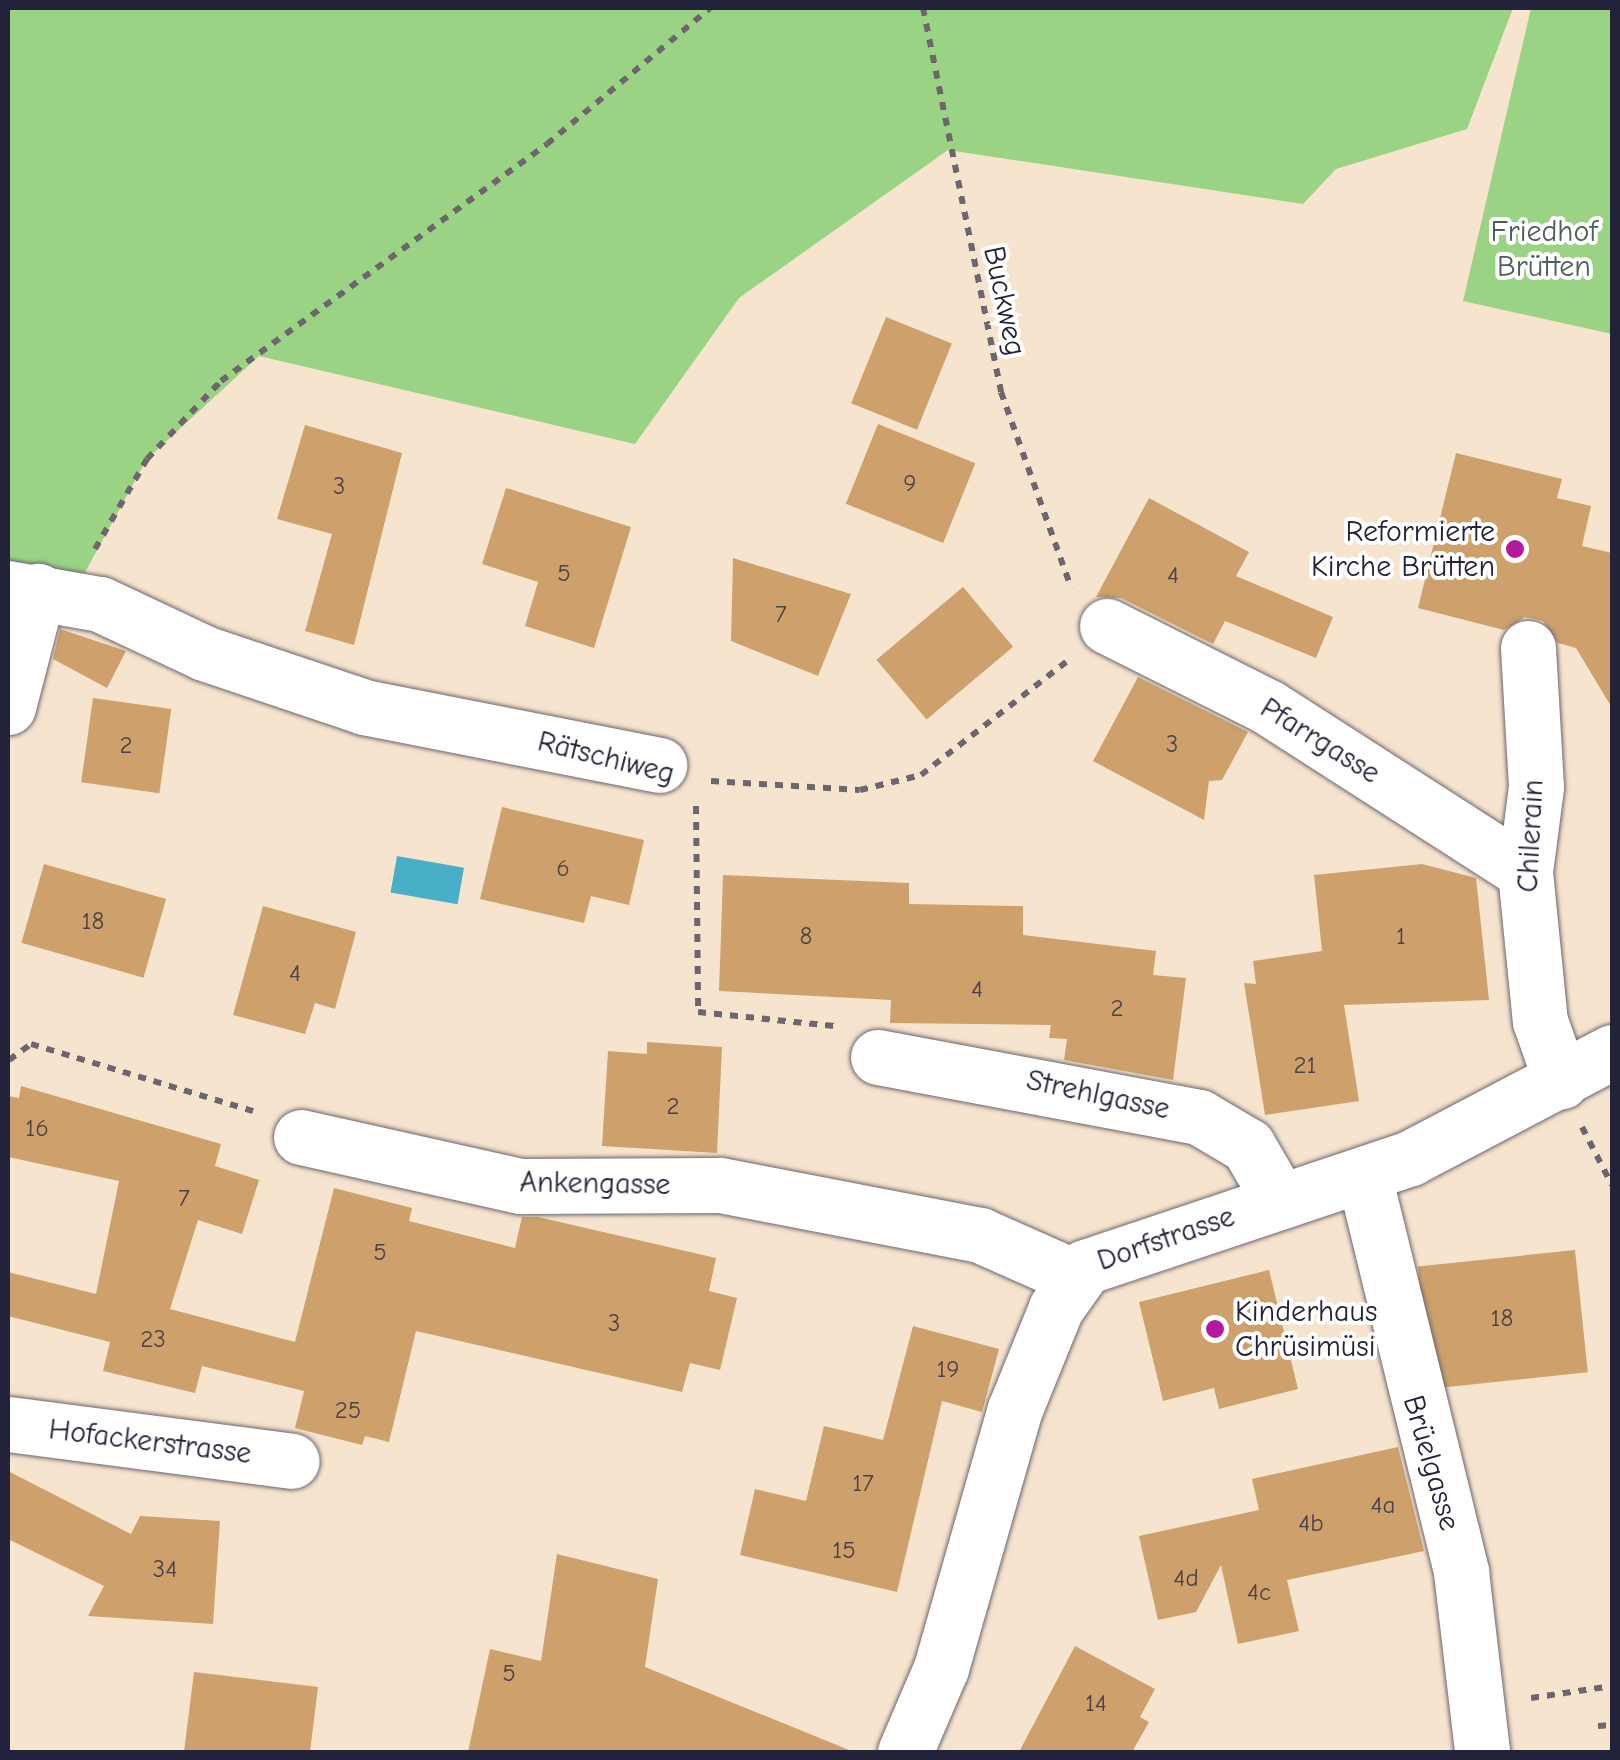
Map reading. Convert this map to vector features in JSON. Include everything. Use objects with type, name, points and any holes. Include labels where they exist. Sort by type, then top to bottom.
[{"type":"street","points":[[8,707],[39,592]]},
{"type":"street","name":"Rätschiweg","points":[[39,592],[364,707],[677,772]]},
{"type":"street","name":"Pfarrgasse","points":[[1091,610],[1238,690],[1525,872]]},
{"type":"street","name":"Chilerain","points":[[1528,648],[1536,787],[1525,872],[1540,1021],[1567,1094]]},
{"type":"street","name":"Dorfstrasse","points":[[923,1745],[1014,1408],[1075,1278],[1110,1254],[1364,1176],[1567,1094],[1612,1052]]},
{"type":"street","name":"Strehlgasse","points":[[878,1057],[1199,1118],[1248,1146],[1280,1201]]},
{"type":"street","name":"Ankengasse","points":[[301,1137],[522,1186],[720,1185],[980,1235],[1075,1278]]},
{"type":"street","name":"Brüelgasse","points":[[1364,1176],[1461,1572],[1482,1752]]},
{"type":"street","name":"Hofackerstrasse","points":[[8,1424],[292,1461]]},
{"type":"path","points":[[39,592],[147,459],[220,381],[547,144],[710,8]]},
{"type":"path","name":"Buckweg","points":[[922,8],[1013,436],[1091,610]]},
{"type":"path","name":"Rätschiweg","points":[[677,772],[860,790],[922,776],[1091,610]]},
{"type":"path","points":[[677,772],[698,1012],[849,1027],[878,1057]]},
{"type":"path","points":[[9,1060],[31,1044],[288,1121],[301,1137]]},
{"type":"path","points":[[1567,1094],[1612,1185]]},
{"type":"path","points":[[1518,1700],[1612,1687]]},
{"type":"path","points":[[1598,1726],[1612,1725]]},
{"type":"green space","points":[[8,8],[1513,8],[1467,129],[1336,169],[1303,204],[948,150],[739,298],[635,444],[259,356],[147,459],[72,596],[8,588]]},
{"type":"green space","name":"Friedhof Brütten","points":[[1531,8],[1612,8],[1612,334],[1463,301]]},
{"type":"water","points":[[397,856],[464,868],[458,904],[391,892]]},
{"type":"building","points":[[886,317],[952,344],[917,430],[851,403]]},
{"type":"building","points":[[878,424],[975,463],[943,543],[846,504]]},
{"type":"building","points":[[305,425],[402,453],[354,645],[305,631],[332,534],[277,519]]},
{"type":"building","name":"Reformierte Kirche Brütten","points":[[1456,453],[1562,479],[1557,498],[1591,506],[1582,546],[1612,553],[1612,708],[1576,648],[1558,643],[1543,621],[1525,617],[1504,630],[1418,608]]},
{"type":"building","points":[[506,488],[631,527],[594,648],[525,626],[538,582],[482,564]]},
{"type":"building","points":[[1149,498],[1249,552],[1236,576],[1333,617],[1316,658],[1225,621],[1213,644],[1121,598],[1096,597]]},
{"type":"building","points":[[733,558],[851,594],[818,676],[731,641]]},
{"type":"building","points":[[963,587],[1013,647],[927,719],[876,660]]},
{"type":"building","points":[[60,629],[126,651],[107,688],[53,659]]},
{"type":"building","points":[[1138,677],[1248,732],[1222,780],[1209,781],[1204,820],[1093,761]]},
{"type":"building","points":[[93,698],[171,709],[159,793],[81,782]]},
{"type":"building","points":[[502,807],[644,840],[629,905],[591,896],[584,923],[480,899]]},
{"type":"building","points":[[44,864],[166,899],[143,978],[21,943]]},
{"type":"building","points":[[1422,864],[1476,878],[1489,1000],[1344,1005],[1359,1101],[1265,1115],[1244,983],[1256,984],[1253,961],[1322,951],[1314,875]]},
{"type":"building","points":[[723,875],[909,883],[909,904],[1023,906],[1023,935],[1156,951],[1153,975],[1186,978],[1173,1080],[1064,1060],[1067,1039],[1049,1038],[1051,1025],[890,1023],[891,1000],[719,991]]},
{"type":"building","points":[[263,906],[356,932],[335,1009],[315,1003],[305,1034],[233,1015]]},
{"type":"building","points":[[647,1042],[722,1047],[717,1153],[602,1146],[608,1051],[647,1054]]},
{"type":"building","points":[[21,1086],[221,1144],[215,1166],[259,1180],[242,1234],[198,1220],[170,1309],[295,1342],[334,1188],[412,1208],[409,1221],[515,1248],[522,1217],[538,1217],[716,1258],[709,1291],[737,1298],[720,1370],[690,1363],[682,1392],[416,1331],[389,1442],[365,1436],[362,1445],[295,1428],[304,1391],[202,1366],[195,1393],[103,1371],[110,1342],[8,1316],[8,1272],[96,1294],[119,1181],[8,1157],[8,1096],[19,1098]]},
{"type":"building","points":[[1575,1250],[1588,1372],[1431,1389],[1418,1267]]},
{"type":"building","name":"Kinderhaus Chrüsimüsi","points":[[1269,1270],[1298,1389],[1219,1409],[1214,1388],[1163,1401],[1139,1302]]},
{"type":"building","points":[[913,1326],[999,1349],[982,1412],[942,1401],[897,1592],[740,1555],[755,1489],[806,1501],[824,1426],[883,1440]]},
{"type":"building","points":[[1398,1447],[1424,1551],[1287,1580],[1299,1631],[1238,1644],[1221,1565],[1196,1612],[1158,1620],[1139,1536],[1259,1510],[1252,1479]]},
{"type":"building","points":[[8,1471],[131,1534],[140,1516],[220,1521],[213,1624],[88,1616],[104,1586],[8,1539]]},
{"type":"building","points":[[557,1554],[658,1579],[645,1667],[854,1752],[468,1752],[490,1649],[541,1661]]},
{"type":"building","points":[[1075,1646],[1155,1689],[1140,1717],[1149,1722],[1132,1752],[1019,1752]]},
{"type":"building","points":[[194,1672],[318,1687],[310,1752],[184,1752]]},
{"type":"place","name":"Reformierte Kirche Brütten","points":[[1515,549]]},
{"type":"place","name":"Kinderhaus Chrüsimüsi","points":[[1215,1329]]}]
